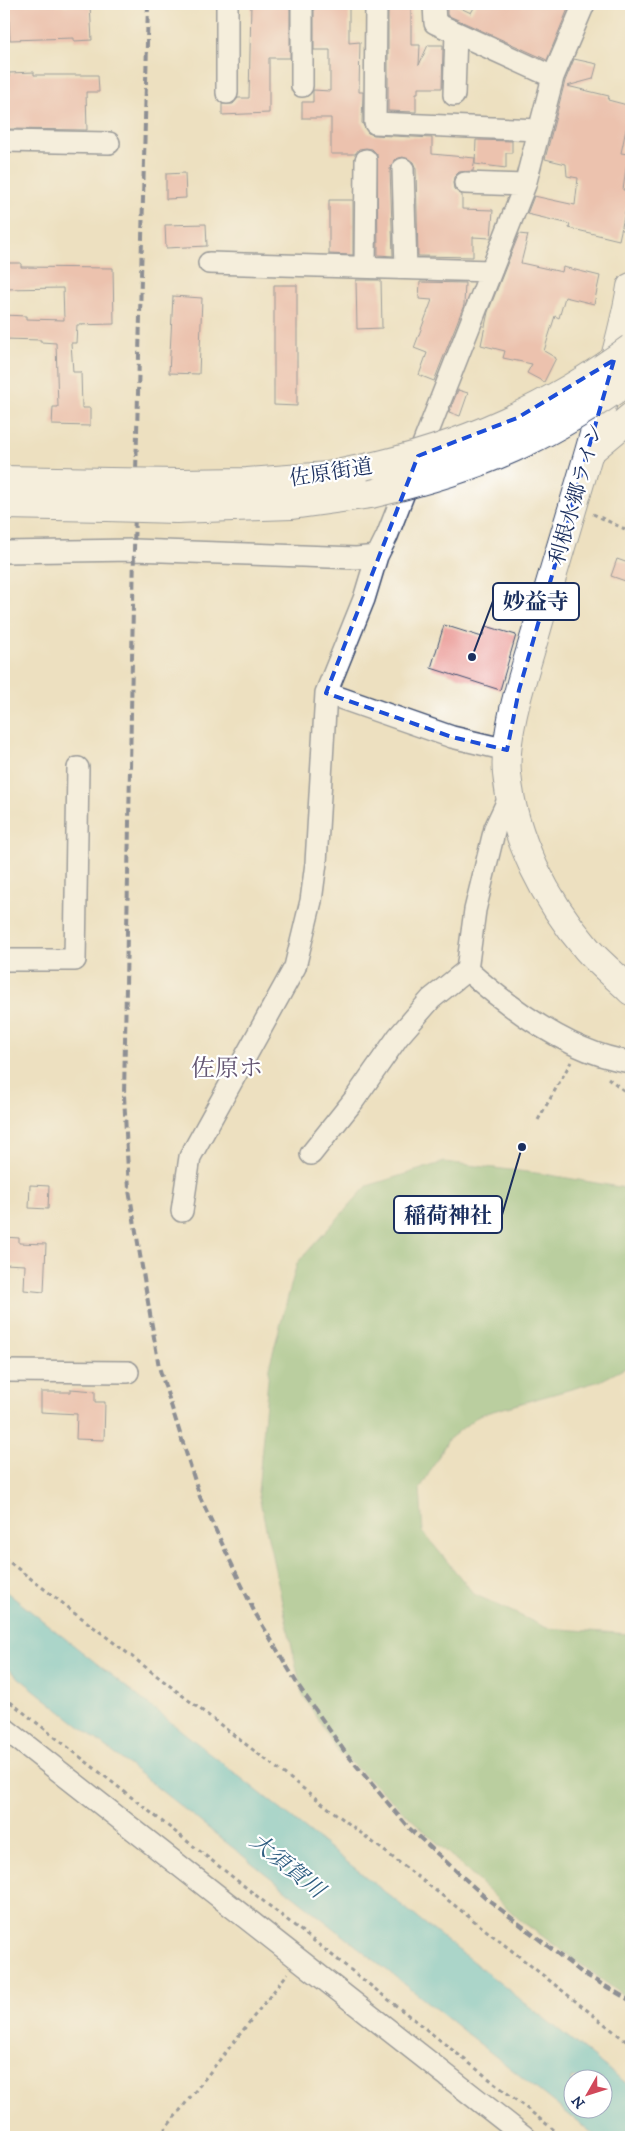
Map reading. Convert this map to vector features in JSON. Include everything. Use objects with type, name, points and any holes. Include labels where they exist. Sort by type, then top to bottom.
[{"type":"highway","name":"利根水郷ライン","points":[[630,297],[589,452],[520,690],[507,750],[510,796],[531,862],[552,902],[566,923],[588,950],[631,991]]},
{"type":"highway","name":"佐原街道","points":[[178,496],[248,482],[328,476],[423,455],[471,438],[517,418],[563,394],[631,348]]},
{"type":"highway","name":"佐原街道","points":[[6,492],[178,496],[292,505],[371,494],[420,482],[526,442],[573,416],[631,379]]},
{"type":"highway","points":[[589,452],[631,417]]},
{"type":"street","points":[[227,4],[227,93]]},
{"type":"street","points":[[302,4],[302,86]]},
{"type":"street","points":[[376,4],[375,123],[539,130]]},
{"type":"street","points":[[434,4],[435,23],[554,77]]},
{"type":"street","points":[[182,1211],[190,1158],[295,967],[311,901],[316,863],[326,693],[364,599],[377,556],[387,536],[525,185],[554,77],[584,4]]},
{"type":"street","points":[[454,95],[456,33]]},
{"type":"street","points":[[4,141],[108,143]]},
{"type":"street","points":[[365,268],[366,160]]},
{"type":"street","points":[[403,169],[406,268]]},
{"type":"street","points":[[465,183],[525,185]]},
{"type":"street","points":[[209,263],[491,271]]},
{"type":"street","points":[[4,552],[134,550],[356,558],[377,556]]},
{"type":"street","points":[[326,693],[452,737],[507,750]]},
{"type":"street","points":[[4,960],[75,960],[78,768]]},
{"type":"street","points":[[312,1154],[354,1100],[398,1037],[431,998],[468,970],[474,910],[495,828],[510,796]]},
{"type":"street","points":[[468,970],[491,991],[535,1022],[579,1048],[631,1062]]},
{"type":"street","points":[[4,1371],[128,1372]]},
{"type":"street","points":[[4,1728],[525,2137]]},
{"type":"path","points":[[573,504],[631,532]]},
{"type":"path","points":[[538,1120],[579,1048]]},
{"type":"path","points":[[4,1558],[444,1896],[631,2045]]},
{"type":"path","points":[[4,1697],[563,2137]]},
{"type":"path","points":[[159,2137],[300,1959]]},
{"type":"highlighted area","points":[[614,360],[519,690],[507,750],[452,737],[326,693],[418,456],[517,418]]},
{"type":"green space","points":[[444,1162],[544,1174],[631,1189],[631,1365],[600,1381],[479,1415],[448,1440],[420,1489],[423,1532],[474,1594],[547,1628],[631,1634],[631,2001],[520,1920],[336,1749],[302,1693],[258,1492],[269,1367],[297,1263],[367,1186]]},
{"type":"water","name":"大須賀川","points":[[4,1590],[607,2068],[562,2068],[562,2109],[4,1666]]},
{"type":"water","points":[[612,2072],[631,2087],[631,2137],[597,2137],[573,2118],[612,2118]]},
{"type":"building","points":[[56,4],[57,6],[90,5],[92,40],[74,41],[74,38],[10,40],[8,5]]},
{"type":"building","points":[[251,4],[290,4],[290,58],[269,58],[269,113],[222,115],[222,104],[233,104],[238,98],[249,98]]},
{"type":"building","points":[[327,4],[349,4],[349,43],[360,42],[359,92],[363,92],[362,123],[368,133],[374,135],[432,138],[432,154],[475,158],[473,171],[459,172],[454,177],[453,183],[454,189],[462,195],[462,209],[493,210],[491,238],[473,237],[473,257],[418,256],[416,169],[413,162],[403,157],[396,159],[390,169],[393,256],[378,255],[377,154],[372,149],[366,148],[359,149],[355,154],[331,154],[331,118],[302,118],[302,102],[313,102],[313,90],[330,91],[330,50],[314,50],[314,6],[327,6]]},
{"type":"building","points":[[388,4],[411,4],[411,45],[420,45],[419,65],[428,45],[443,45],[442,88],[418,88],[418,93],[416,93],[416,112],[388,111]]},
{"type":"building","points":[[447,4],[452,4],[471,13],[476,4],[570,4],[547,60],[447,15]]},
{"type":"building","points":[[574,59],[597,64],[593,79],[567,86],[609,96],[608,100],[631,106],[621,153],[628,154],[623,190],[630,190],[619,240],[569,228],[570,224],[527,214],[534,196],[575,205],[578,178],[567,176],[566,164],[545,159],[565,81]]},
{"type":"building","points":[[34,72],[34,75],[98,75],[99,92],[86,92],[87,130],[7,129],[7,98],[10,98],[9,73]]},
{"type":"building","points":[[476,140],[512,141],[512,153],[506,153],[506,168],[475,164]]},
{"type":"building","points":[[185,173],[186,198],[166,199],[166,174]]},
{"type":"building","points":[[329,200],[353,200],[353,255],[329,254]]},
{"type":"building","points":[[206,224],[207,246],[166,248],[165,225]]},
{"type":"building","points":[[519,234],[528,235],[521,263],[562,272],[563,267],[600,276],[594,304],[565,297],[559,318],[555,316],[544,351],[556,358],[544,382],[527,373],[532,364],[503,358],[505,351],[481,345],[488,312]]},
{"type":"building","points":[[4,263],[21,263],[21,267],[113,268],[114,324],[77,325],[76,343],[71,343],[73,372],[81,372],[82,408],[90,408],[90,426],[52,425],[53,407],[58,407],[56,343],[41,342],[41,340],[4,339],[4,315],[26,316],[26,319],[64,320],[63,288],[4,289]]},
{"type":"building","points":[[356,280],[381,280],[382,328],[357,329]]},
{"type":"building","points":[[420,282],[465,283],[464,305],[434,381],[419,375],[427,353],[414,348],[432,300],[419,299]]},
{"type":"building","points":[[274,285],[297,285],[297,406],[274,405]]},
{"type":"building","points":[[173,296],[202,298],[199,374],[169,373]]},
{"type":"building","points":[[458,390],[468,393],[460,416],[449,412]]},
{"type":"building","points":[[617,559],[631,564],[631,583],[611,576]]},
{"type":"building","points":[[444,625],[482,637],[486,626],[516,635],[500,690],[431,668]]},
{"type":"building","points":[[30,1185],[49,1186],[48,1209],[29,1208]]},
{"type":"building","points":[[4,1237],[19,1238],[19,1243],[46,1244],[44,1292],[24,1290],[25,1265],[4,1264]]},
{"type":"building","points":[[71,1389],[95,1391],[95,1402],[105,1402],[104,1440],[76,1439],[77,1414],[41,1412],[41,1392],[71,1392]]},
{"type":"railway","points":[[148,4],[134,550],[124,1095],[129,1190],[159,1367],[200,1497],[254,1611],[298,1685],[345,1752],[408,1827],[486,1898],[581,1972],[631,2001]]},
{"type":"place","name":"妙益寺","points":[[472,657]]},
{"type":"place","name":"稲荷神社","points":[[522,1147]]},
{"type":"district","name":"佐原ホ","points":[[227,1068]]}]
